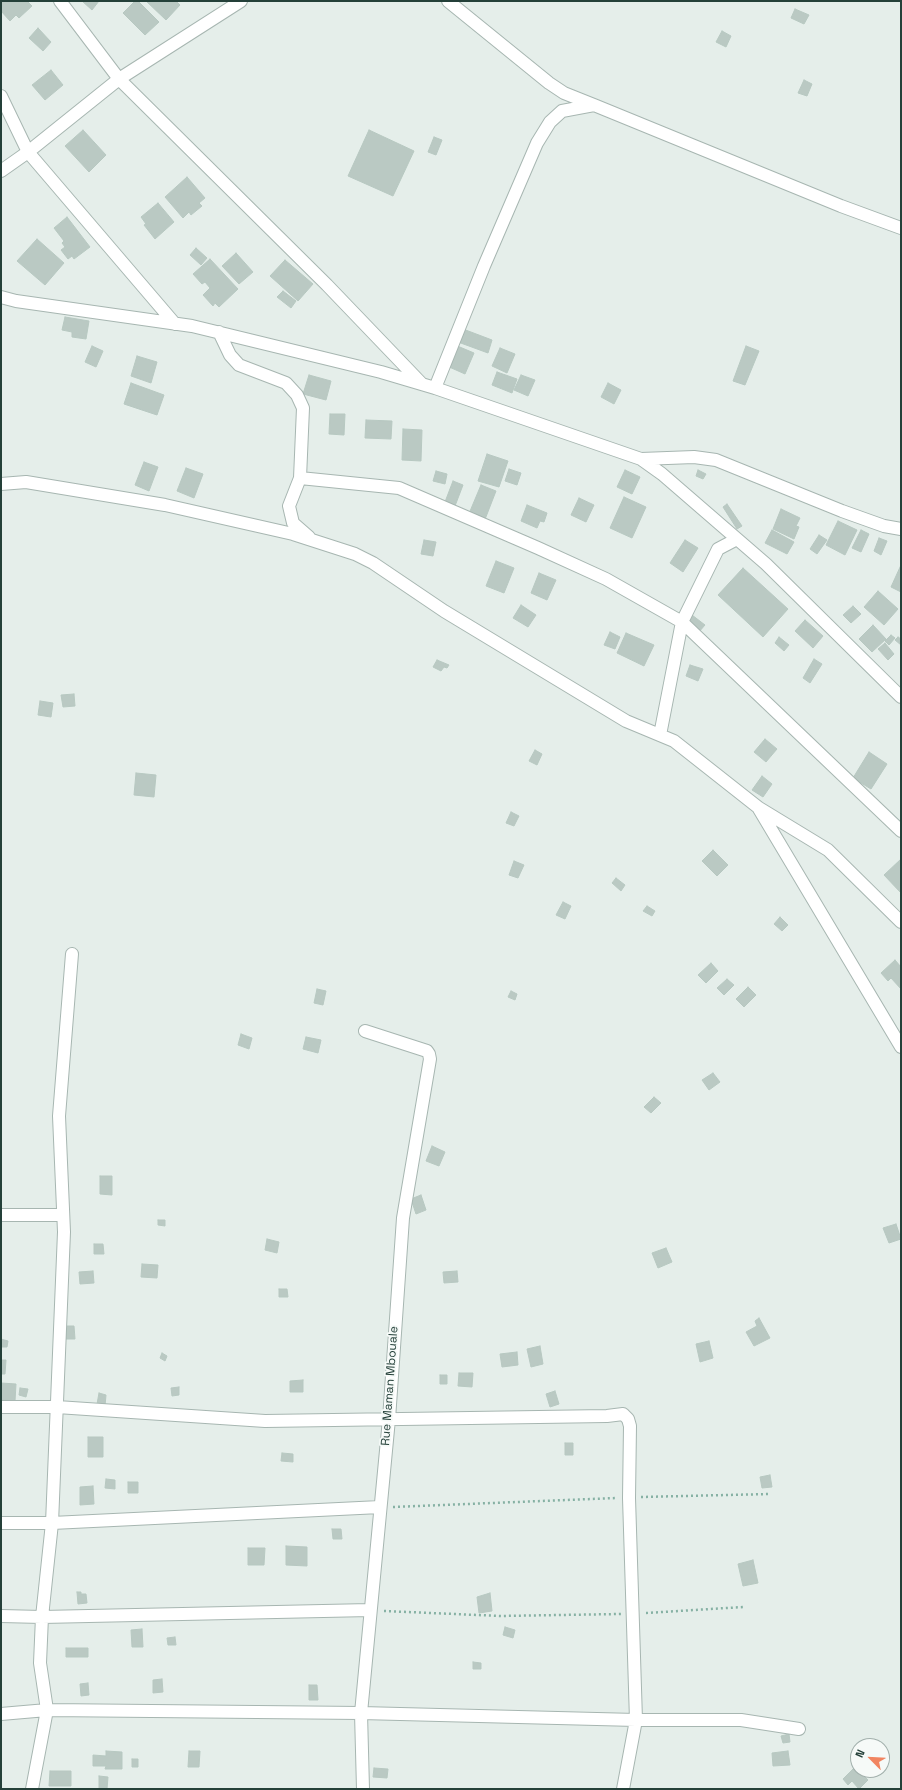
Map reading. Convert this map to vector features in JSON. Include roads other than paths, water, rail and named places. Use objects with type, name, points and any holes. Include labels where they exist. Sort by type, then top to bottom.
[{"type":"street","points":[[60,1],[119,79],[327,285],[422,384]]},
{"type":"street","points":[[1,171],[28,152],[119,79],[241,1]]},
{"type":"street","points":[[448,1],[549,83],[564,93],[834,203],[901,228]]},
{"type":"street","points":[[1,96],[28,152],[175,324]]},
{"type":"street","points":[[435,388],[484,266],[537,143],[550,122],[562,111],[594,105]]},
{"type":"street","points":[[1,297],[218,332],[422,384],[641,459],[662,474],[766,564],[901,697]]},
{"type":"street","points":[[218,332],[230,355],[239,365],[286,383],[297,395],[303,408],[300,478],[289,506],[293,523],[313,540]]},
{"type":"street","points":[[641,459],[694,457],[716,460],[842,512],[884,526],[901,529]]},
{"type":"street","points":[[300,478],[399,488],[606,579],[682,622],[901,830]]},
{"type":"street","points":[[1,484],[26,482],[166,505],[293,534],[355,554],[373,563],[444,611],[620,718],[674,741],[759,808],[828,850],[901,922]]},
{"type":"street","points":[[660,735],[682,622],[718,549],[737,539]]},
{"type":"street","points":[[759,808],[901,1047]]},
{"type":"street","points":[[32,1789],[47,1710],[40,1663],[42,1617],[52,1523],[64,1232],[62,1215],[59,1116],[72,954]]},
{"type":"street","name":"Rue Maman Mbouale","points":[[363,1789],[361,1713],[389,1419],[403,1218],[430,1059],[430,1054],[427,1052],[365,1032]]},
{"type":"street","points":[[1,1215],[62,1215]]},
{"type":"street","points":[[1,1407],[57,1407],[265,1421],[607,1416],[624,1414],[628,1419],[630,1426],[629,1498],[636,1720],[623,1789]]},
{"type":"street","points":[[1,1523],[52,1523],[380,1507]]},
{"type":"street","points":[[1,1616],[42,1617],[370,1610]]},
{"type":"street","points":[[1,1714],[47,1710],[361,1713],[636,1720],[741,1720],[799,1730]]}]
